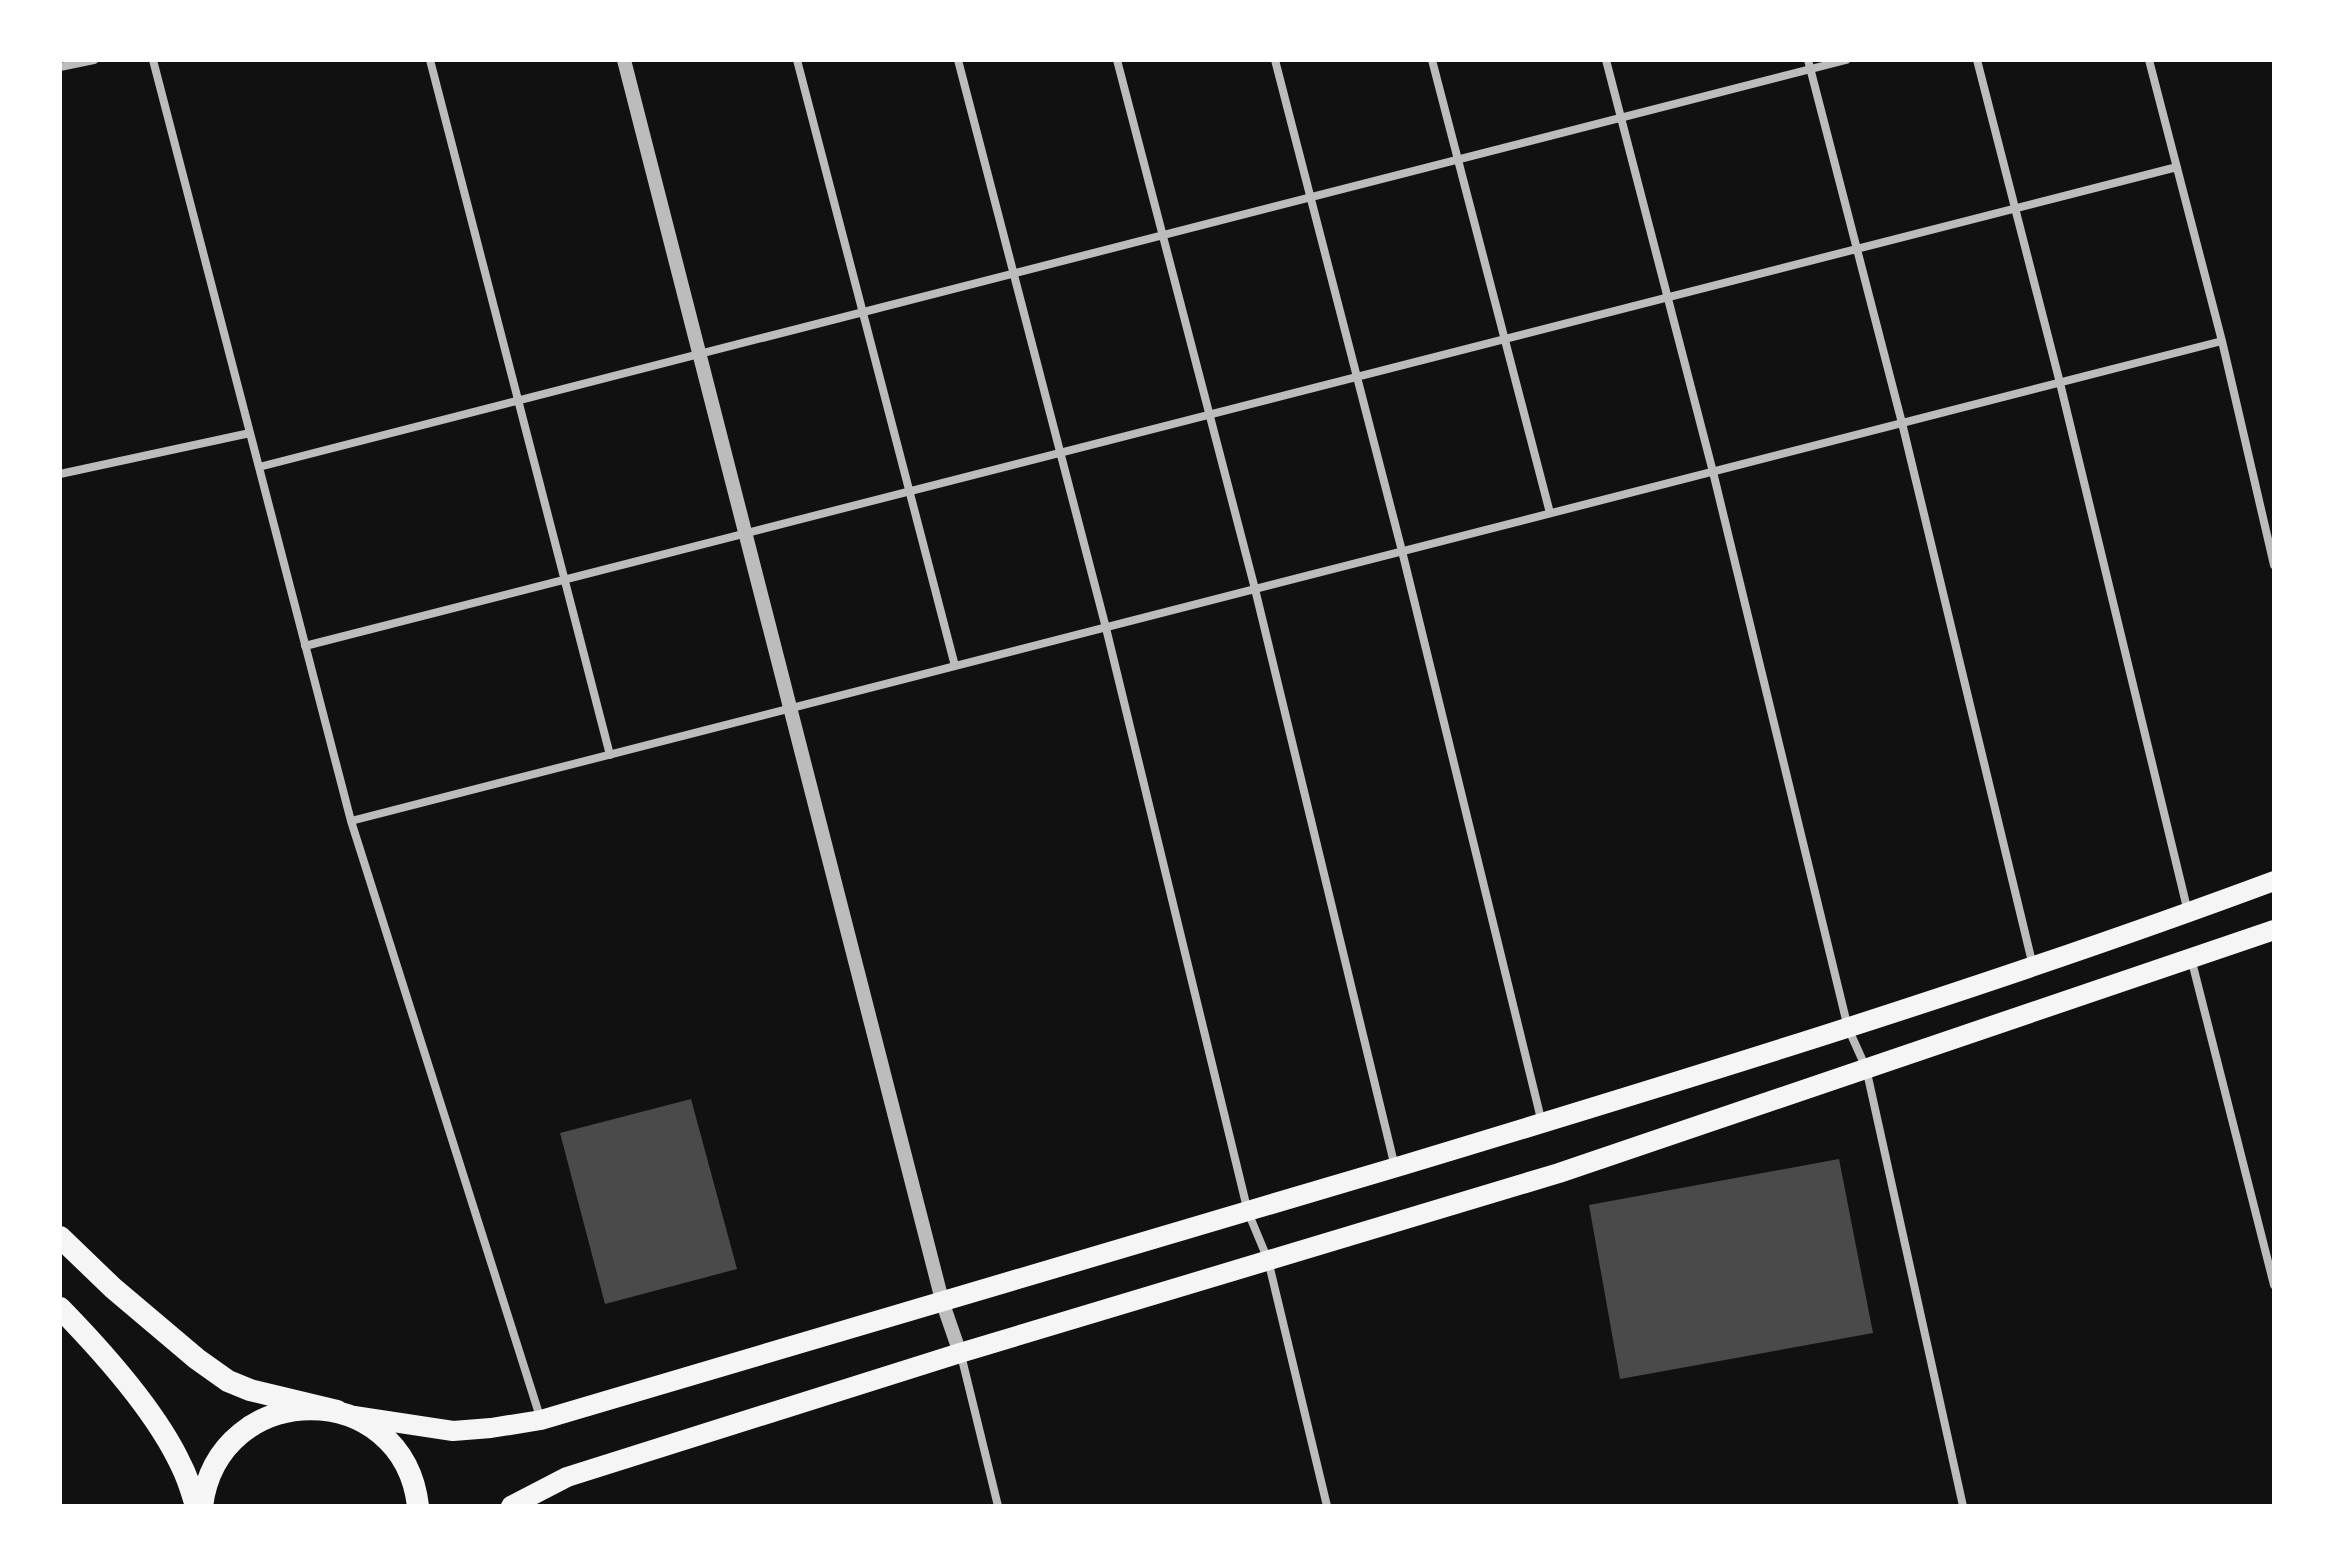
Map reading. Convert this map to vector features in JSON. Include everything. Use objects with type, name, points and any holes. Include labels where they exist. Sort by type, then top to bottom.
[{"type":"highway","points":[[60,1237],[113,1288],[228,1381],[250,1390],[344,1414],[377,1431],[405,1463],[418,1506]]},
{"type":"highway","points":[[60,1308],[88,1337],[162,1431],[182,1466],[199,1506]]},
{"type":"highway","points":[[199,1506],[214,1465],[231,1443],[252,1424],[293,1409],[344,1414]]},
{"type":"highway","points":[[410,1475],[429,1506]]},
{"type":"main road","points":[[344,1414],[453,1431],[541,1420],[943,1304],[1848,1028],[2033,967],[2274,881]]},
{"type":"main road","points":[[511,1506],[567,1477],[960,1353],[1559,1173],[2274,930]]},
{"type":"street","points":[[60,67],[94,60]]},
{"type":"street","points":[[153,60],[351,821],[541,1420]]},
{"type":"street","points":[[430,60],[610,755]]},
{"type":"street","points":[[624,60],[943,1304],[960,1353],[998,1506]]},
{"type":"street","points":[[797,60],[955,666]]},
{"type":"street","points":[[958,60],[1106,628],[1248,1212],[1268,1260],[1327,1506]]},
{"type":"street","points":[[1117,60],[1255,589],[1395,1168]]},
{"type":"street","points":[[1275,60],[1402,551],[1542,1123]]},
{"type":"street","points":[[1432,60],[1550,513]]},
{"type":"street","points":[[1606,60],[1713,472],[1848,1028],[1866,1068],[1963,1506]]},
{"type":"street","points":[[259,467],[1458,160],[1809,65],[1846,60]]},
{"type":"street","points":[[1977,60],[2060,383],[2188,913]]},
{"type":"street","points":[[2149,60],[2222,341],[2274,565]]},
{"type":"street","points":[[1809,65],[1902,423],[2033,967]]},
{"type":"street","points":[[305,646],[2177,167]]},
{"type":"street","points":[[351,821],[2222,341]]},
{"type":"street","points":[[60,474],[250,433]]},
{"type":"street","points":[[2191,957],[2274,1285]]},
{"type":"building","points":[[691,1099],[737,1269],[605,1304],[560,1133]]},
{"type":"building","points":[[1839,1159],[1873,1333],[1620,1379],[1589,1205]]}]
